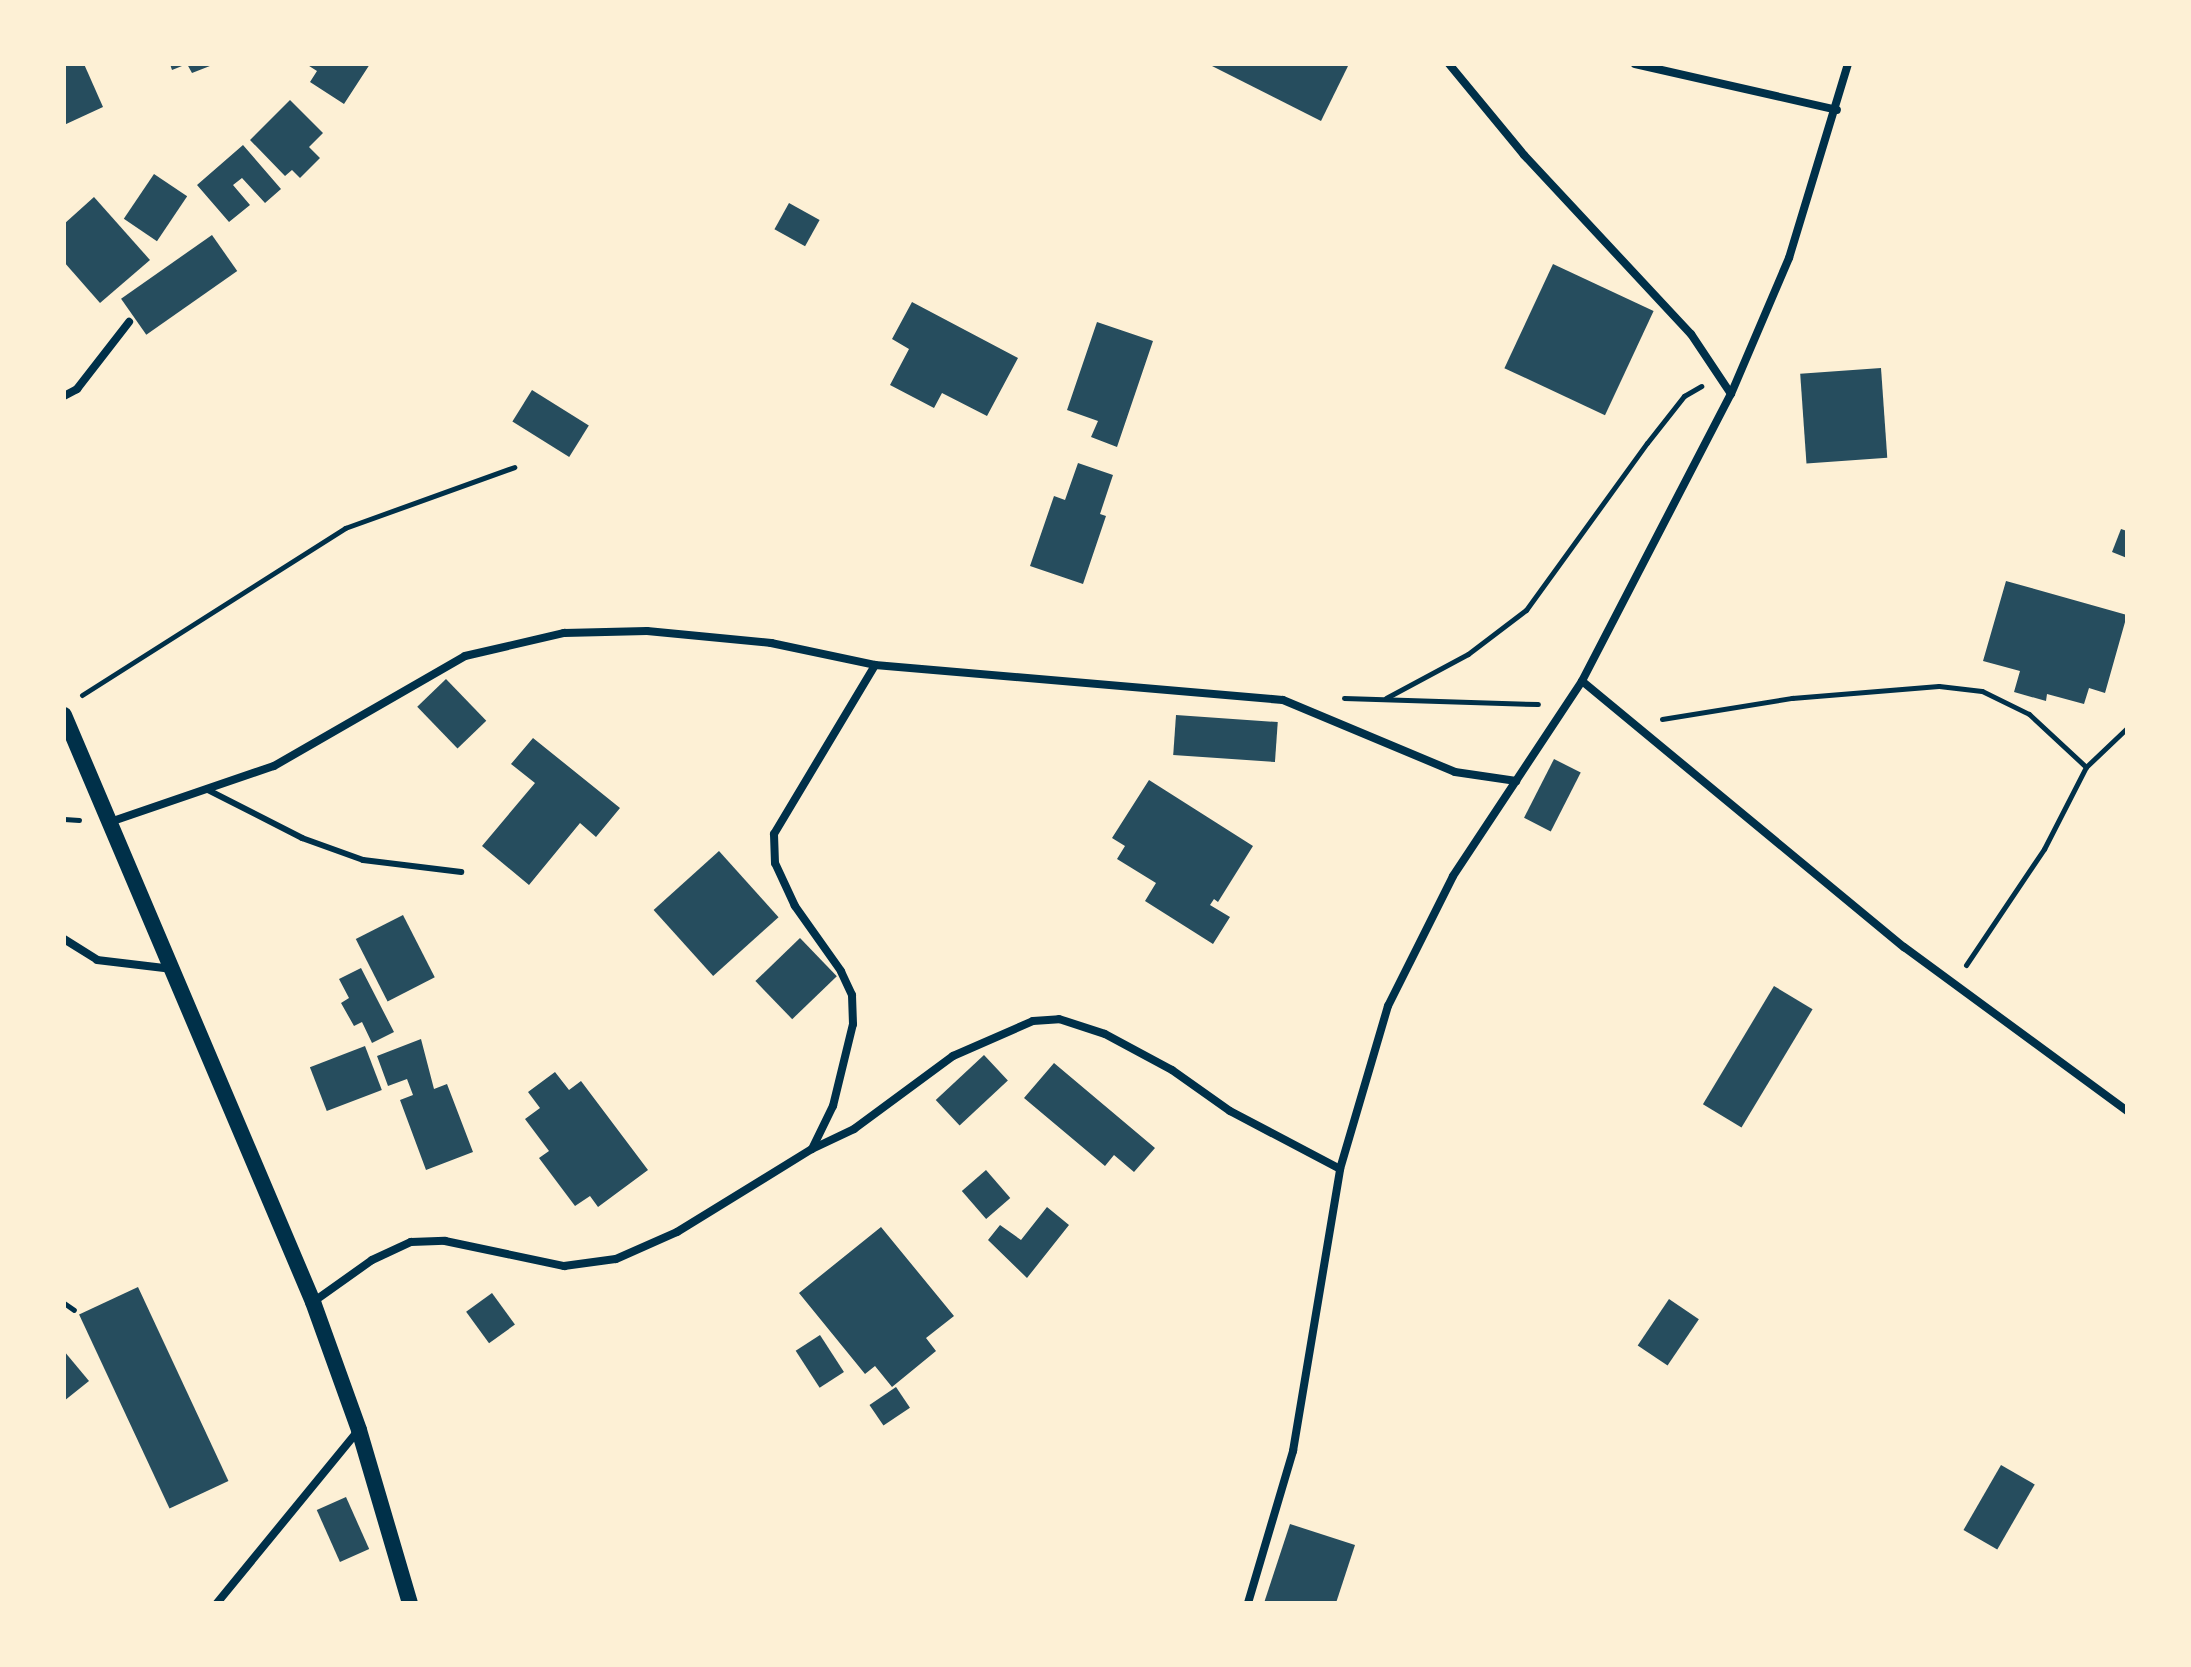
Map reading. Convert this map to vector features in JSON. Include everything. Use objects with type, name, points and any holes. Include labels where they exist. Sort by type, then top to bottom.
[{"type":"main road","points":[[64,715],[313,1302],[359,1430],[410,1603]]},
{"type":"street","points":[[1449,64],[1524,155],[1691,334],[1731,394]]},
{"type":"street","points":[[1635,64],[1837,110]]},
{"type":"street","points":[[1248,1603],[1293,1451],[1340,1169],[1388,1006],[1453,876],[1582,681],[1731,394],[1789,258],[1837,110],[1848,64]]},
{"type":"street","points":[[64,396],[95,369],[129,322]]},
{"type":"street","points":[[109,822],[274,766],[465,656],[564,633],[647,631],[771,643],[875,665],[1283,700],[1455,772],[1516,781]]},
{"type":"street","points":[[812,1149],[833,1106],[853,1024],[852,995],[841,971],[795,906],[775,863],[774,834],[875,665]]},
{"type":"street","points":[[1582,681],[1954,983],[2127,1111]]},
{"type":"street","points":[[64,939],[97,960],[172,969]]},
{"type":"street","points":[[313,1302],[372,1260],[411,1242],[445,1241],[564,1266],[616,1259],[677,1232],[812,1149],[854,1129],[953,1056],[1033,1021],[1059,1019],[1105,1034],[1145,1055],[1230,1111],[1340,1169]]},
{"type":"street","points":[[217,1603],[359,1430]]},
{"type":"lane","points":[[206,789],[302,838],[363,860],[461,872]]},
{"type":"path","points":[[1386,698],[1468,654],[1526,610],[1684,396],[1719,376]]},
{"type":"path","points":[[77,698],[345,528],[514,467]]},
{"type":"path","points":[[1634,723],[1792,698],[1939,686],[1982,691],[2029,714],[2086,767]]},
{"type":"path","points":[[1283,700],[1386,698],[1565,705]]},
{"type":"path","points":[[1954,983],[2044,849],[2086,767],[2127,728]]},
{"type":"path","points":[[64,1303],[74,1310]]},
{"type":"building","points":[[64,64],[84,64],[103,107],[64,125]]},
{"type":"building","points":[[170,64],[187,64],[172,70]]},
{"type":"building","points":[[187,64],[215,64],[192,73]]},
{"type":"building","points":[[306,64],[370,64],[344,104],[310,82],[317,71]]},
{"type":"building","points":[[1208,64],[1349,64],[1321,121]]},
{"type":"building","points":[[290,100],[323,133],[309,147],[320,158],[300,178],[292,170],[285,176],[250,140]]},
{"type":"building","points":[[243,145],[281,189],[265,203],[242,178],[233,185],[250,205],[229,222],[197,185]]},
{"type":"building","points":[[154,174],[187,196],[157,241],[124,219]]},
{"type":"building","points":[[94,197],[150,260],[100,303],[64,262],[64,224]]},
{"type":"building","points":[[789,203],[820,220],[805,246],[774,229]]},
{"type":"building","points":[[212,235],[237,271],[146,335],[121,299]]},
{"type":"building","points":[[1553,264],[1654,311],[1605,415],[1504,368]]},
{"type":"building","points":[[912,302],[1018,358],[987,416],[942,393],[934,408],[890,385],[909,349],[892,339]]},
{"type":"building","points":[[1097,322],[1153,341],[1117,447],[1091,437],[1098,421],[1067,410]]},
{"type":"building","points":[[1881,368],[1887,458],[1806,463],[1800,374]]},
{"type":"building","points":[[532,390],[589,426],[569,457],[512,421]]},
{"type":"building","points":[[1078,463],[1113,475],[1100,514],[1106,516],[1083,584],[1030,566],[1054,496],[1065,500]]},
{"type":"building","points":[[2121,529],[2127,531],[2127,558],[2112,552]]},
{"type":"building","points":[[2006,581],[2127,615],[2105,693],[2089,688],[2084,704],[2047,694],[2046,701],[2014,692],[2020,671],[1983,661]]},
{"type":"building","points":[[446,679],[486,721],[458,749],[417,707]]},
{"type":"building","points":[[1176,715],[1278,722],[1275,762],[1173,755]]},
{"type":"building","points":[[533,738],[620,808],[596,837],[580,823],[529,885],[482,846],[535,783],[511,764]]},
{"type":"building","points":[[1554,759],[1581,773],[1551,831],[1524,818]]},
{"type":"building","points":[[1149,780],[1253,846],[1218,902],[1214,899],[1210,905],[1230,917],[1213,944],[1145,901],[1156,883],[1117,859],[1125,846],[1112,838]]},
{"type":"building","points":[[719,851],[779,917],[713,976],[654,910]]},
{"type":"building","points":[[403,915],[435,977],[388,1001],[356,939]]},
{"type":"building","points":[[800,938],[837,976],[792,1019],[755,981]]},
{"type":"building","points":[[361,968],[394,1032],[372,1043],[362,1022],[354,1026],[341,1003],[349,998],[339,979]]},
{"type":"building","points":[[1774,986],[1813,1009],[1741,1127],[1703,1104]]},
{"type":"building","points":[[421,1039],[434,1089],[447,1084],[473,1152],[426,1170],[400,1100],[413,1095],[407,1079],[388,1086],[377,1056]]},
{"type":"building","points":[[365,1046],[382,1090],[327,1111],[310,1067]]},
{"type":"building","points":[[984,1055],[1008,1081],[960,1126],[936,1100]]},
{"type":"building","points":[[1054,1063],[1155,1148],[1134,1172],[1114,1155],[1105,1166],[1024,1098]]},
{"type":"building","points":[[555,1072],[569,1090],[581,1081],[648,1170],[598,1207],[590,1196],[575,1206],[539,1158],[549,1151],[525,1119],[540,1108],[528,1092]]},
{"type":"building","points":[[986,1170],[1010,1198],[986,1219],[962,1191]]},
{"type":"building","points":[[1047,1207],[1069,1225],[1027,1278],[988,1240],[1000,1225],[1021,1240]]},
{"type":"building","points":[[881,1227],[954,1316],[926,1338],[936,1351],[892,1387],[875,1366],[865,1374],[799,1293]]},
{"type":"building","points":[[138,1287],[228,1481],[170,1508],[79,1314]]},
{"type":"building","points":[[492,1293],[515,1325],[489,1343],[466,1312]]},
{"type":"building","points":[[1669,1299],[1699,1319],[1668,1366],[1638,1345]]},
{"type":"building","points":[[820,1335],[844,1372],[820,1388],[796,1351]]},
{"type":"building","points":[[64,1351],[89,1381],[64,1401]]},
{"type":"building","points":[[896,1387],[910,1408],[883,1426],[869,1405]]},
{"type":"building","points":[[2001,1465],[2035,1484],[1997,1549],[1964,1530]]},
{"type":"building","points":[[346,1497],[369,1549],[340,1562],[317,1510]]},
{"type":"building","points":[[1290,1524],[1355,1545],[1336,1603],[1264,1603]]}]
